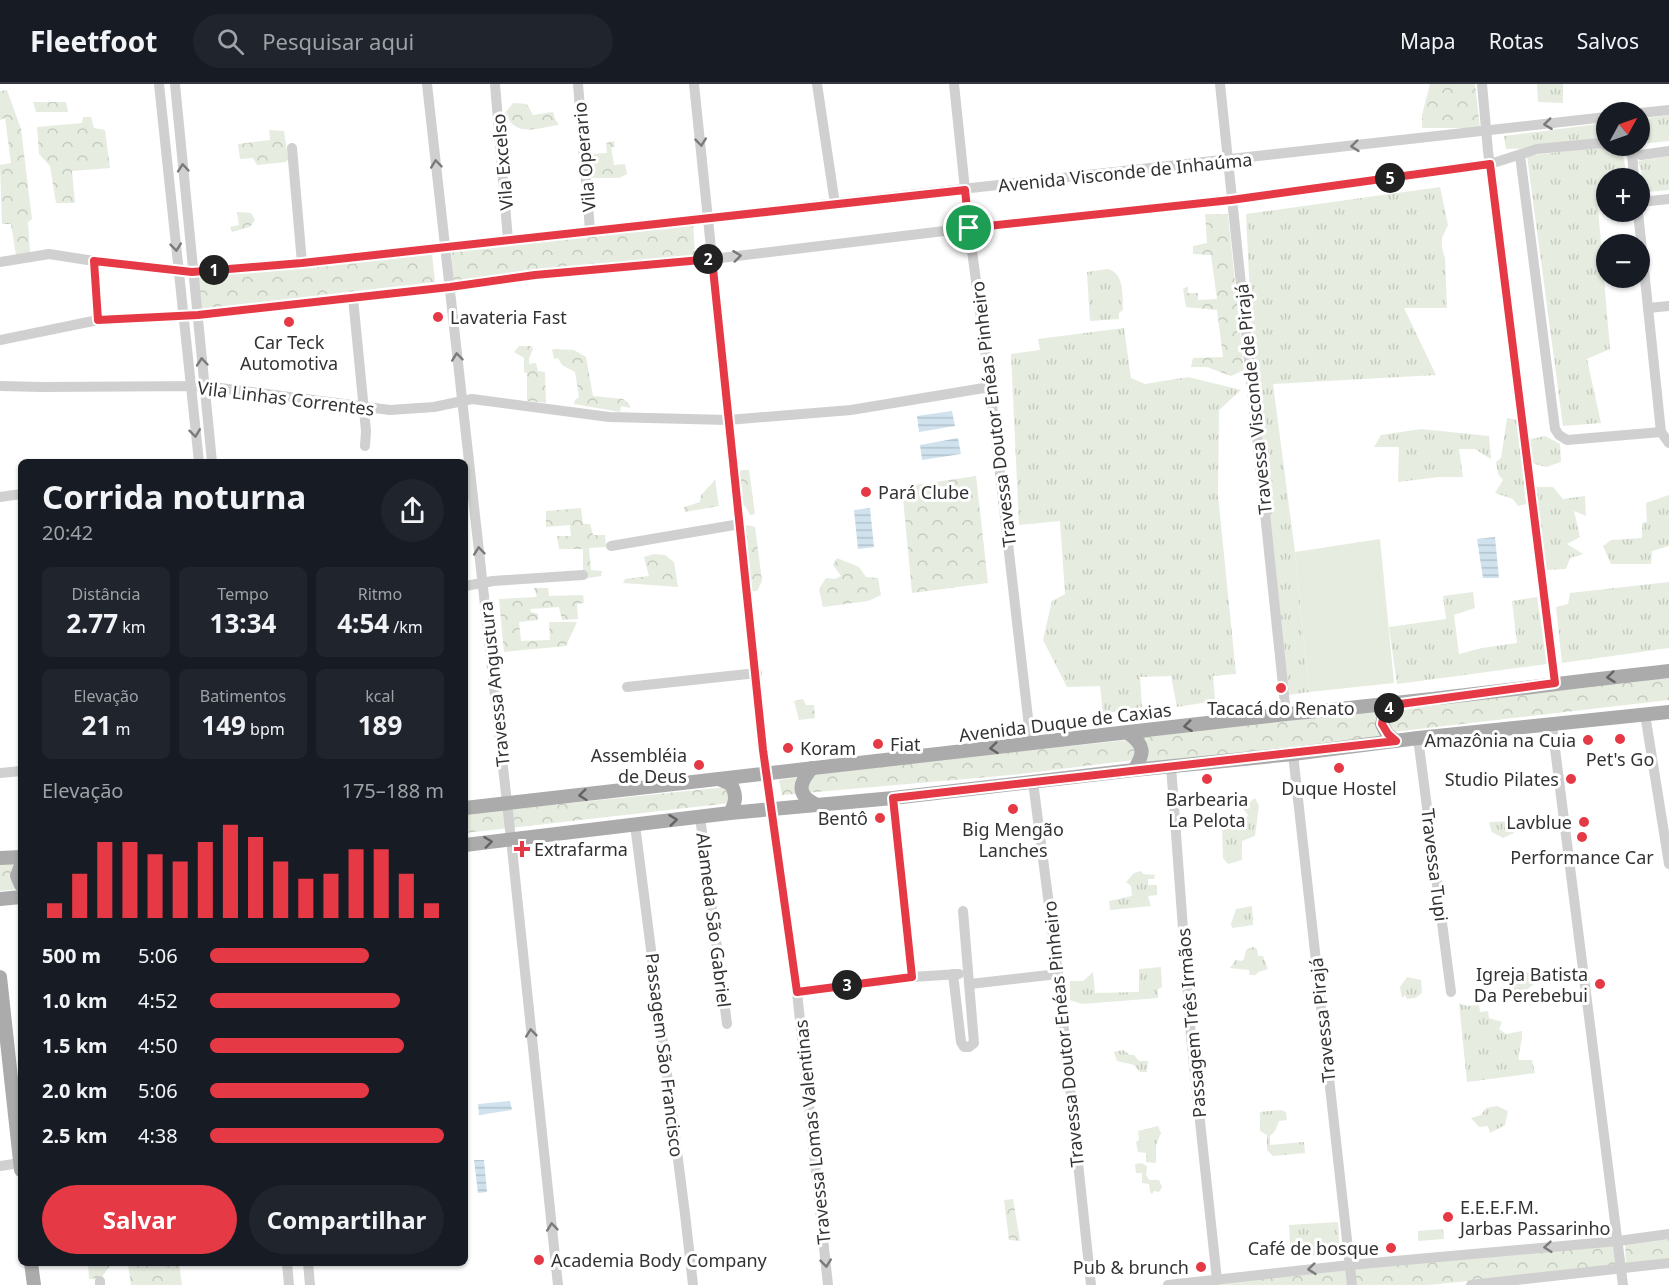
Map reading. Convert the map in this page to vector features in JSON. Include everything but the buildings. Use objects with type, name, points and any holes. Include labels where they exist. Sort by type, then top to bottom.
[{"type":"main road","name":"Avenida Duque de Caxias","points":[[468,808],[1286,714],[1393,705],[1555,683],[1669,671]]},
{"type":"main road","points":[[1393,705],[1384,713],[1382,724],[1396,741]]},
{"type":"main road","points":[[468,845],[730,813],[893,798],[1669,712]]},
{"type":"main road","points":[[1128,733],[1139,741],[1142,749],[1140,760],[1134,770]]},
{"type":"main road","points":[[812,768],[802,779],[802,792],[806,799],[815,804]]},
{"type":"main road","points":[[719,779],[731,784],[736,793],[735,804],[730,813]]},
{"type":"main road","points":[[0,858],[18,857]]},
{"type":"main road","points":[[0,899],[18,897]]},
{"type":"main road","points":[[0,977],[18,1144]]},
{"type":"main road","points":[[31,1266],[33,1285]]},
{"type":"street","points":[[159,84],[187,271],[198,315],[212,459]]},
{"type":"street","points":[[175,84],[187,271],[183,316],[199,459]]},
{"type":"street","name":"Travessa Angustura","points":[[427,84],[558,1285]]},
{"type":"street","name":"Vila Excelso","points":[[495,84],[508,240]]},
{"type":"street","name":"Vila Operario","points":[[578,84],[590,230]]},
{"type":"street","name":"Travessa Lomas Valentinas","points":[[694,84],[767,774],[797,992],[828,1285]]},
{"type":"street","points":[[817,84],[835,204]]},
{"type":"street","name":"Travessa Doutor Enéas Pinheiro","points":[[954,84],[1031,744]]},
{"type":"street","name":"Travessa Visconde de Pirajá","points":[[1220,84],[1286,714]]},
{"type":"street","points":[[1482,84],[1486,132],[1555,683]]},
{"type":"street","points":[[1650,112],[1669,110]]},
{"type":"street","name":"Avenida Visconde de Inhaúma","points":[[0,262],[49,254],[187,271],[302,263],[1596,118]]},
{"type":"street","points":[[0,340],[98,320],[198,315],[450,287],[535,275],[712,259],[1231,200],[1490,164],[1537,149],[1596,144]]},
{"type":"street","points":[[292,148],[302,263]]},
{"type":"street","points":[[1650,154],[1669,151]]},
{"type":"street","points":[[1520,155],[1555,429],[1567,440],[1661,432]]},
{"type":"street","points":[[1650,201],[1669,199]]},
{"type":"street","points":[[1639,222],[1661,432],[1669,442]]},
{"type":"street","points":[[94,261],[98,320]]},
{"type":"street","points":[[353,298],[360,348],[365,446]]},
{"type":"street","points":[[1648,308],[1669,306]]},
{"type":"street","name":"Vila Linhas Correntes","points":[[0,386],[205,386],[363,407],[408,410],[472,399],[609,417],[728,420],[851,410],[990,387]]},
{"type":"street","points":[[0,497],[18,494]]},
{"type":"street","points":[[611,546],[740,524]]},
{"type":"street","points":[[468,586],[493,581],[582,575]]},
{"type":"street","points":[[627,687],[757,673]]},
{"type":"street","points":[[1645,714],[1669,864]]},
{"type":"street","points":[[1552,725],[1623,1285]]},
{"type":"street","name":"Travessa Tupi","points":[[1419,738],[1450,992]]},
{"type":"street","name":"Travessa Pirajá","points":[[1293,754],[1352,1285]]},
{"type":"street","name":"Passagem Três Irmãos","points":[[1171,766],[1191,1037],[1217,1280]]},
{"type":"street","points":[[0,773],[18,771]]},
{"type":"street","name":"Travessa Doutor Enéas Pinheiro","points":[[1033,782],[1058,974],[1091,1285]]},
{"type":"street","points":[[893,798],[912,977]]},
{"type":"street","name":"Alameda São Gabriel","points":[[700,817],[727,1024]]},
{"type":"street","name":"Passagem São Francisco","points":[[635,825],[693,1285]]},
{"type":"street","points":[[953,974],[961,1042],[964,1047],[969,1047],[974,1043],[963,911]]},
{"type":"street","points":[[797,992],[953,974],[969,979],[1058,974]]},
{"type":"street","points":[[0,1166],[18,1163]]},
{"type":"street","points":[[1168,1285],[1669,1234]]},
{"type":"street","points":[[1471,1285],[1669,1263]]},
{"type":"street","points":[[287,1266],[290,1285]]},
{"type":"street","points":[[308,1266],[310,1285]]},
{"type":"green space","points":[[1430,84],[1475,84],[1480,128],[1422,128],[1422,115]]},
{"type":"green space","points":[[1537,84],[1563,84],[1563,103],[1538,102]]},
{"type":"green space","points":[[7,90],[21,129],[32,219],[28,222],[30,254],[16,255],[11,224],[2,224],[0,165],[11,163],[5,118],[0,120],[0,91]]},
{"type":"green space","points":[[33,102],[66,102],[68,112],[36,112]]},
{"type":"green space","points":[[513,103],[527,104],[533,115],[553,112],[559,125],[521,129],[510,121],[505,113]]},
{"type":"green space","points":[[1669,115],[1669,141],[1650,143],[1650,118]]},
{"type":"green space","points":[[83,117],[91,117],[94,128],[105,130],[110,168],[72,171],[75,203],[56,203],[50,166],[39,154],[37,127],[82,123]]},
{"type":"green space","points":[[1596,124],[1596,145],[1506,149],[1504,136]]},
{"type":"green space","points":[[269,130],[284,131],[288,159],[286,162],[257,165],[253,158],[240,159],[238,144],[270,140]]},
{"type":"green space","points":[[614,141],[615,147],[611,147],[614,165],[625,164],[627,174],[619,178],[588,178],[587,171],[594,167],[592,154],[607,153],[606,143]]},
{"type":"green space","points":[[1596,147],[1596,156],[1623,156],[1626,168],[1596,168],[1596,222],[1599,222],[1600,234],[1596,234],[1596,288],[1605,288],[1610,349],[1587,359],[1601,423],[1563,426],[1527,156]]},
{"type":"green space","points":[[1669,156],[1669,190],[1650,192],[1650,168],[1640,168],[1638,161]]},
{"type":"green space","points":[[1440,187],[1448,225],[1442,238],[1447,308],[1404,308],[1436,375],[1273,384],[1295,552],[1309,692],[1288,695],[1254,381],[1246,214]]},
{"type":"green space","points":[[237,212],[251,213],[255,220],[250,227],[232,232],[230,227],[239,225]]},
{"type":"green space","points":[[1205,214],[1228,214],[1244,370],[1231,376],[1207,367],[1191,367],[1193,358],[1223,357],[1217,310],[1186,307],[1183,289],[1188,286],[1188,293],[1198,293],[1198,300],[1217,299],[1211,255],[1193,254],[1193,246],[1207,243]]},
{"type":"green space","points":[[693,222],[695,256],[454,284],[451,249]]},
{"type":"green space","points":[[432,253],[435,282],[200,309],[196,275]]},
{"type":"green space","points":[[1108,269],[1120,280],[1123,310],[1119,313],[1119,319],[1090,321],[1087,272]]},
{"type":"green space","points":[[1124,328],[1131,378],[1145,384],[1188,377],[1241,390],[1219,410],[1218,495],[1236,674],[1213,676],[1215,701],[1177,707],[1171,676],[1140,677],[1142,709],[1103,713],[1100,686],[1067,687],[1043,640],[1052,601],[1065,594],[1060,521],[1019,525],[1011,354],[1040,350],[1038,339]]},
{"type":"green space","points":[[519,346],[531,346],[533,349],[529,364],[536,363],[538,371],[545,372],[546,403],[527,401],[527,373],[524,372],[524,358],[514,352]]},
{"type":"green space","points":[[552,349],[574,350],[586,357],[593,396],[623,399],[630,405],[630,408],[621,406],[620,412],[574,404],[579,397],[575,372],[562,365],[558,358],[554,359]]},
{"type":"green space","points":[[1507,418],[1518,420],[1526,504],[1518,506],[1513,499],[1495,493],[1503,480],[1498,474],[1496,462],[1501,458]]},
{"type":"green space","points":[[1421,429],[1489,436],[1491,459],[1475,449],[1459,449],[1463,477],[1439,477],[1398,482],[1399,447],[1374,447],[1381,435]]},
{"type":"green space","points":[[1545,436],[1560,444],[1561,462],[1546,467],[1531,463],[1528,440]]},
{"type":"green space","points":[[749,470],[755,514],[750,515],[746,507],[741,504],[737,473]]},
{"type":"green space","points":[[976,476],[988,583],[912,593],[902,487]]},
{"type":"green space","points":[[715,480],[719,506],[685,512],[684,507],[700,502],[701,495]]},
{"type":"green space","points":[[1535,487],[1553,487],[1563,499],[1585,496],[1586,516],[1574,511],[1580,537],[1567,544],[1583,554],[1570,558],[1566,569],[1544,570]]},
{"type":"green space","points":[[1669,495],[1669,546],[1652,551],[1651,564],[1611,564],[1603,546],[1611,540],[1642,538],[1642,523],[1647,522],[1646,503]]},
{"type":"green space","points":[[581,508],[583,524],[590,524],[593,535],[605,535],[606,547],[589,548],[591,570],[602,571],[601,576],[583,579],[583,549],[559,549],[557,536],[571,536],[570,525],[546,527],[546,511]]},
{"type":"green space","points":[[747,525],[755,527],[762,581],[757,591],[750,591],[743,529]]},
{"type":"green space","points":[[1380,539],[1394,683],[1309,692],[1295,552]]},
{"type":"green space","points":[[654,554],[665,555],[674,562],[678,587],[623,583],[625,579],[649,576],[644,557]]},
{"type":"green space","points":[[837,558],[859,567],[866,577],[878,578],[881,595],[868,601],[823,607],[819,589],[826,578],[835,579],[841,576],[833,565]]},
{"type":"green space","points":[[1669,582],[1669,648],[1562,663],[1556,607],[1568,604],[1570,593]]},
{"type":"green space","points":[[534,588],[548,588],[549,596],[583,595],[584,603],[577,604],[578,619],[562,620],[559,607],[530,609],[531,612],[538,614],[538,620],[519,622],[521,641],[550,640],[549,622],[577,622],[566,646],[504,652],[499,599],[537,597]]},
{"type":"green space","points":[[1473,592],[1475,608],[1454,615],[1459,654],[1517,643],[1512,601],[1537,597],[1547,664],[1397,684],[1389,627],[1446,619],[1443,596]]},
{"type":"green space","points":[[1669,676],[1669,700],[1393,732],[1389,727],[1388,718],[1396,711]]},
{"type":"green space","points":[[803,699],[806,705],[814,705],[815,718],[799,720],[794,701]]},
{"type":"green space","points":[[1382,711],[1386,738],[1143,763],[1141,736]]},
{"type":"green space","points":[[1128,740],[1137,745],[1134,760],[1011,775],[782,795],[779,780],[915,762]]},
{"type":"green space","points":[[726,787],[730,803],[468,833],[468,814]]},
{"type":"green space","points":[[1255,798],[1259,806],[1255,836],[1242,841],[1242,860],[1228,864],[1223,858],[1222,826],[1226,822],[1232,826],[1245,822],[1248,815],[1238,801],[1245,806]]},
{"type":"green space","points":[[1510,821],[1514,833],[1503,838],[1492,832],[1489,823],[1491,822]]},
{"type":"green space","points":[[18,862],[18,889],[0,891],[0,864]]},
{"type":"green space","points":[[1141,871],[1143,874],[1155,875],[1154,879],[1148,879],[1148,885],[1157,885],[1157,895],[1148,896],[1151,906],[1110,910],[1109,901],[1132,896],[1131,886],[1126,882],[1134,873]]},
{"type":"green space","points":[[1252,906],[1253,925],[1232,928],[1231,924],[1236,909]]},
{"type":"green space","points":[[1253,947],[1257,949],[1258,956],[1263,956],[1268,969],[1256,975],[1250,975],[1249,970],[1230,968],[1236,960],[1242,961],[1246,950]]},
{"type":"green space","points":[[1161,967],[1162,987],[1158,989],[1158,998],[1082,1004],[1070,1000],[1070,981],[1083,981],[1093,972],[1095,993],[1139,992],[1139,969]]},
{"type":"green space","points":[[1572,969],[1573,980],[1534,984],[1525,991],[1514,990],[1511,977],[1535,970]]},
{"type":"green space","points":[[1407,977],[1421,980],[1422,993],[1415,998],[1407,999],[1405,995],[1402,998],[1400,987]]},
{"type":"green space","points":[[1459,1003],[1467,1006],[1479,1005],[1480,1012],[1488,1011],[1489,1018],[1502,1022],[1499,1029],[1506,1034],[1522,1031],[1519,1060],[1532,1060],[1535,1073],[1467,1082]]},
{"type":"green space","points":[[1123,1050],[1134,1055],[1139,1061],[1148,1061],[1147,1072],[1140,1072],[1134,1065],[1117,1061],[1114,1052]]},
{"type":"green space","points":[[1497,1106],[1508,1111],[1505,1125],[1490,1133],[1488,1126],[1479,1127],[1471,1118],[1481,1115],[1486,1108]]},
{"type":"green space","points":[[1281,1110],[1286,1112],[1287,1120],[1279,1121],[1270,1136],[1270,1145],[1304,1142],[1305,1153],[1273,1156],[1267,1150],[1267,1135],[1260,1131],[1260,1112]]},
{"type":"green space","points":[[1158,1126],[1161,1133],[1156,1145],[1156,1163],[1146,1162],[1146,1153],[1138,1152],[1136,1142],[1139,1140],[1138,1131]]},
{"type":"green space","points":[[1141,1163],[1147,1166],[1146,1175],[1149,1180],[1159,1180],[1162,1187],[1159,1192],[1154,1191],[1152,1194],[1149,1184],[1142,1183],[1142,1173],[1136,1173],[1135,1164]]},
{"type":"green space","points":[[1013,1199],[1020,1241],[1009,1240],[1004,1200]]},
{"type":"green space","points":[[1338,1222],[1340,1254],[1291,1257],[1289,1225]]},
{"type":"green space","points":[[1443,1229],[1444,1239],[1418,1241],[1418,1231]]},
{"type":"green space","points":[[1669,1239],[1669,1258],[1626,1264],[1625,1244]]},
{"type":"green space","points":[[1614,1244],[1617,1266],[1428,1285],[1204,1285],[1343,1269]]},
{"type":"green space","points":[[88,1266],[110,1266],[101,1278],[89,1279]]},
{"type":"green space","points":[[128,1266],[179,1266],[182,1285],[131,1285]]},
{"type":"water","points":[[952,411],[955,426],[919,432],[917,416]]},
{"type":"water","points":[[958,438],[961,454],[922,460],[920,445]]},
{"type":"water","points":[[870,508],[874,547],[858,549],[854,510]]},
{"type":"water","points":[[1495,537],[1499,578],[1483,578],[1477,539]]},
{"type":"water","points":[[510,1101],[512,1110],[479,1115],[478,1104]]},
{"type":"water","points":[[474,1160],[484,1160],[487,1192],[478,1193]]},
{"type":"place","name":"Lavateria Fast","points":[[438,317]]},
{"type":"place","name":"Car Teck Automotiva","points":[[289,322]]},
{"type":"place","name":"Pará Clube","points":[[866,492]]},
{"type":"place","name":"Tacacá do Renato","points":[[1281,688]]},
{"type":"place","name":"Pet's Go","points":[[1620,739]]},
{"type":"place","name":"Amazônia na Cuia","points":[[1588,740]]},
{"type":"place","name":"Fiat","points":[[878,744]]},
{"type":"place","name":"Koram","points":[[788,748]]},
{"type":"place","name":"Assembléia de Deus","points":[[699,765]]},
{"type":"place","name":"Duque Hostel","points":[[1339,768]]},
{"type":"place","name":"Barbearia La Pelota","points":[[1207,779]]},
{"type":"place","name":"Studio Pilates","points":[[1571,779]]},
{"type":"place","name":"Big Mengão Lanches","points":[[1013,809]]},
{"type":"place","name":"Bentô","points":[[880,818]]},
{"type":"place","name":"Lavblue","points":[[1584,822]]},
{"type":"place","name":"Performance Car","points":[[1582,837]]},
{"type":"place","name":"Extrafarma","points":[[522,849]]},
{"type":"place","name":"Igreja Batista Da Perebebui","points":[[1600,984]]},
{"type":"place","name":"E.E.E.F.M. Jarbas Passarinho","points":[[1448,1217]]},
{"type":"place","name":"Café de bosque","points":[[1391,1248]]},
{"type":"place","name":"Academia Body Company","points":[[539,1260]]},
{"type":"place","name":"Pub & brunch","points":[[1201,1267]]},
{"type":"route","points":[[1490,164],[1555,683],[1393,705],[1384,713],[1382,724],[1396,741],[893,798],[912,977],[797,992],[763,750],[757,673],[712,259],[535,275],[450,287],[198,315],[98,320],[94,261],[192,272],[302,263],[965,190],[969,228],[1231,200],[1490,164]]}]
